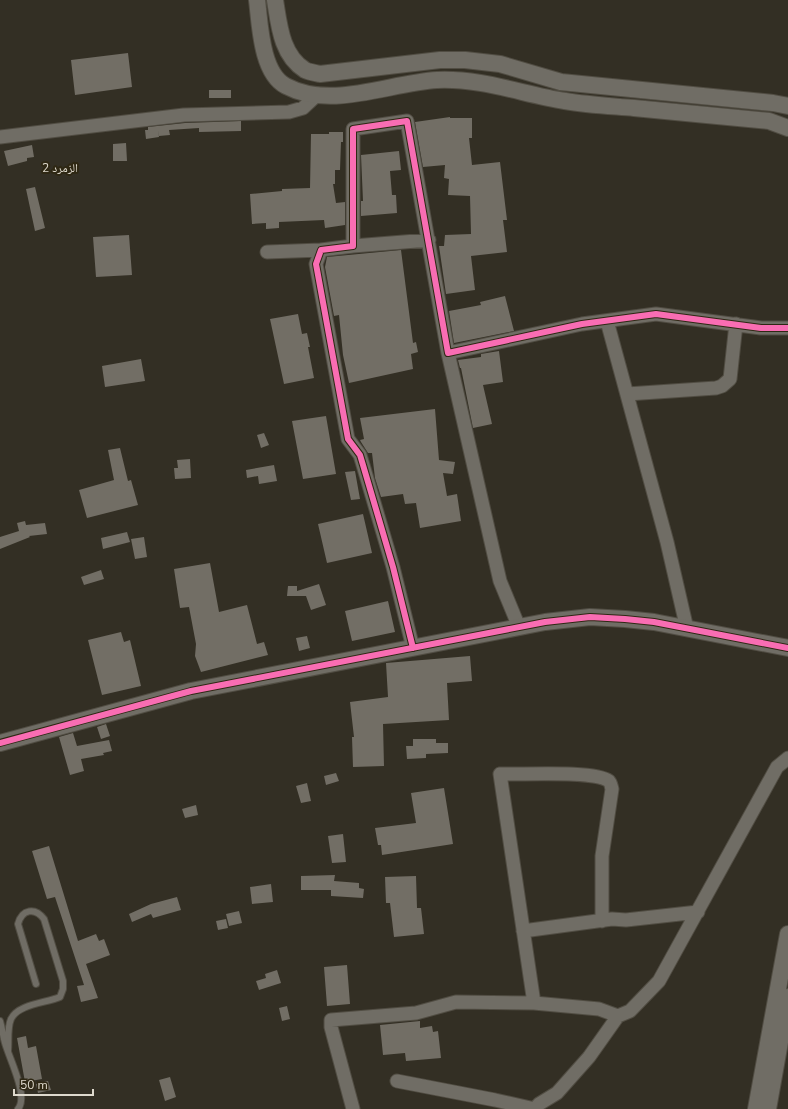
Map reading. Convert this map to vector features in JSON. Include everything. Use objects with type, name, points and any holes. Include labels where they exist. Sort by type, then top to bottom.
[{"type":"street","points":[[257,0],[267,63],[273,73],[284,85],[301,92],[318,94],[353,94],[385,87],[437,80],[471,81],[565,101],[769,121],[788,128]]},
{"type":"street","points":[[275,0],[282,42],[294,60],[305,70],[320,74],[440,60],[465,60],[500,64],[561,82],[773,103],[788,106]]},
{"type":"street","points":[[0,138],[184,115],[289,112],[303,108],[318,94]]},
{"type":"street","points":[[353,246],[353,129],[407,121],[448,353],[500,580],[519,627]]},
{"type":"street","points":[[267,252],[321,250],[428,240]]},
{"type":"street","points":[[321,250],[316,264],[348,439],[360,455],[393,567],[412,648]]},
{"type":"street","points":[[448,353],[582,324],[656,314],[761,328],[788,328]]},
{"type":"street","points":[[608,321],[667,542],[687,629]]},
{"type":"street","points":[[627,394],[716,388],[722,386],[730,379],[736,324]]},
{"type":"street","points":[[0,744],[191,691],[545,622],[590,617],[640,620],[788,648]]},
{"type":"street","points":[[397,1081],[535,1109],[539,1104],[557,1093],[590,1057],[618,1016],[630,1011],[659,981],[777,767],[788,758]]},
{"type":"street","points":[[534,1003],[500,774],[591,775],[608,780],[611,783],[612,789],[604,832],[602,856],[602,921]]},
{"type":"street","points":[[523,930],[698,912]]},
{"type":"street","points":[[768,1109],[785,997],[788,934]]},
{"type":"street","points":[[756,1109],[785,997]]},
{"type":"street","points":[[353,1109],[331,1027],[331,1020],[416,1012],[456,1002],[534,1003],[599,1009],[618,1016]]},
{"type":"lane","points":[[8,1051],[10,1024],[14,1015],[23,1009],[60,997],[63,989],[63,982],[44,919],[40,914],[31,910],[25,912],[20,918],[18,924],[36,984]]},
{"type":"lane","points":[[0,1021],[8,1051],[15,1069],[21,1100],[18,1109]]},
{"type":"building","points":[[128,53],[132,87],[75,95],[71,60]]},
{"type":"building","points":[[209,90],[231,90],[231,98],[209,98]]},
{"type":"building","points":[[450,117],[472,118],[472,138],[469,138],[472,165],[500,162],[507,220],[503,220],[507,252],[471,256],[475,290],[446,294],[439,246],[444,246],[445,235],[471,234],[470,196],[448,195],[449,179],[444,178],[445,165],[423,167],[415,122]]},
{"type":"building","points":[[241,121],[241,131],[199,132],[199,128],[169,130],[170,135],[159,136],[158,130],[159,137],[146,139],[145,130],[148,130],[148,127],[185,123]]},
{"type":"building","points":[[329,132],[343,132],[343,142],[341,142],[340,170],[335,170],[335,184],[333,184],[336,203],[345,202],[345,225],[325,228],[324,220],[279,222],[279,228],[266,229],[266,223],[252,224],[250,194],[282,191],[282,189],[310,188],[311,134],[329,134]]},
{"type":"building","points":[[126,143],[127,161],[113,161],[113,144]]},
{"type":"building","points":[[32,145],[34,157],[27,158],[27,161],[8,166],[4,151]]},
{"type":"building","points":[[399,151],[401,170],[390,171],[392,195],[396,195],[397,213],[361,216],[361,201],[363,201],[361,155]]},
{"type":"building","points":[[35,187],[45,228],[35,231],[26,189]]},
{"type":"building","points":[[129,235],[132,275],[96,277],[93,237]]},
{"type":"building","points":[[401,250],[413,343],[416,342],[418,352],[411,354],[413,369],[349,383],[343,355],[339,315],[334,316],[325,267],[327,257]]},
{"type":"building","points":[[505,296],[514,331],[454,343],[449,311],[481,305],[480,302]]},
{"type":"building","points":[[298,314],[302,334],[307,333],[314,378],[284,384],[270,319]]},
{"type":"building","points":[[499,351],[503,382],[483,385],[492,424],[473,428],[461,368],[458,360],[481,357],[481,354]]},
{"type":"building","points":[[141,359],[145,381],[105,387],[102,366]]},
{"type":"building","points":[[435,409],[439,460],[455,462],[453,474],[443,473],[447,496],[457,494],[461,521],[420,528],[416,503],[405,504],[403,494],[381,497],[375,478],[372,453],[368,453],[360,440],[364,439],[360,418]]},
{"type":"building","points":[[326,416],[336,474],[303,479],[292,421]]},
{"type":"building","points":[[264,433],[269,445],[261,448],[257,435]]},
{"type":"building","points":[[120,448],[128,481],[131,480],[138,505],[87,518],[79,490],[114,480],[108,450]]},
{"type":"building","points":[[190,459],[191,478],[175,479],[174,468],[178,468],[177,460]]},
{"type":"building","points":[[274,465],[277,481],[259,484],[258,476],[247,478],[246,470]]},
{"type":"building","points":[[355,471],[360,499],[351,500],[345,472]]},
{"type":"building","points":[[363,514],[372,553],[327,563],[318,524]]},
{"type":"building","points":[[25,521],[26,525],[45,523],[47,534],[29,536],[30,537],[0,549],[0,537],[19,531],[17,523]]},
{"type":"building","points":[[127,532],[130,542],[103,549],[101,538]]},
{"type":"building","points":[[144,537],[147,557],[135,559],[131,539]]},
{"type":"building","points":[[210,563],[219,612],[247,605],[257,644],[264,642],[268,655],[201,672],[195,656],[196,644],[189,607],[180,608],[174,569]]},
{"type":"building","points":[[101,570],[104,579],[84,585],[81,577]]},
{"type":"building","points":[[319,584],[326,605],[311,610],[306,596],[287,596],[288,586],[297,586],[297,591]]},
{"type":"building","points":[[388,601],[395,632],[352,641],[345,611]]},
{"type":"building","points":[[121,632],[124,642],[130,640],[141,686],[102,695],[88,640]]},
{"type":"building","points":[[307,636],[310,648],[299,651],[296,638]]},
{"type":"building","points":[[470,656],[472,681],[447,683],[449,720],[383,724],[384,766],[353,767],[352,737],[354,737],[350,702],[388,697],[386,663]]},
{"type":"building","points":[[106,724],[110,736],[101,739],[97,727]]},
{"type":"building","points":[[73,733],[77,746],[109,740],[112,751],[103,753],[104,755],[81,759],[84,771],[70,775],[59,737]]},
{"type":"building","points":[[413,739],[436,739],[436,743],[448,743],[448,753],[426,754],[426,758],[407,759],[406,746],[413,746]]},
{"type":"building","points":[[336,773],[339,781],[326,785],[324,776]]},
{"type":"building","points":[[307,783],[311,801],[301,803],[296,786]]},
{"type":"building","points":[[444,788],[453,844],[382,855],[381,845],[378,845],[375,828],[416,823],[411,793]]},
{"type":"building","points":[[196,805],[198,815],[185,818],[182,809]]},
{"type":"building","points":[[343,834],[346,862],[332,863],[328,836]]},
{"type":"building","points":[[49,846],[78,941],[96,934],[99,941],[104,939],[110,955],[86,964],[98,998],[81,1002],[77,986],[84,985],[55,897],[47,899],[32,851]]},
{"type":"building","points":[[335,875],[334,881],[359,883],[359,888],[364,889],[363,898],[331,896],[331,890],[301,890],[301,876]]},
{"type":"building","points":[[416,876],[417,908],[421,908],[424,934],[394,937],[390,903],[386,903],[385,877]]},
{"type":"building","points":[[271,884],[273,902],[252,904],[250,887]]},
{"type":"building","points":[[177,897],[181,910],[153,918],[151,914],[132,922],[129,914],[151,904]]},
{"type":"building","points":[[239,911],[242,923],[229,926],[226,914]]},
{"type":"building","points":[[226,919],[228,928],[218,930],[216,921]]},
{"type":"building","points":[[347,965],[350,1004],[327,1006],[324,967]]},
{"type":"building","points":[[277,970],[281,983],[259,990],[256,981],[266,978],[265,974]]},
{"type":"building","points":[[287,1006],[290,1019],[282,1021],[279,1008]]},
{"type":"building","points":[[420,1021],[420,1028],[432,1026],[433,1032],[438,1031],[441,1058],[406,1061],[405,1053],[383,1055],[380,1025]]},
{"type":"building","points":[[26,1036],[28,1048],[36,1046],[42,1079],[25,1082],[17,1038]]},
{"type":"building","points":[[170,1077],[176,1097],[165,1101],[159,1080]]},
{"type":"building","points":[[48,1081],[51,1090],[38,1093],[36,1084]]},
{"type":"cycle path","points":[[413,648],[393,567],[360,455],[348,439],[316,264],[321,250],[353,246],[353,129],[407,121],[448,353],[582,324],[656,314],[761,328],[788,328]]},
{"type":"cycle path","points":[[0,743],[191,691],[545,622],[590,617],[654,622],[788,648]]},
{"type":"district","name":"الزمرد 2","points":[[60,168]]}]
